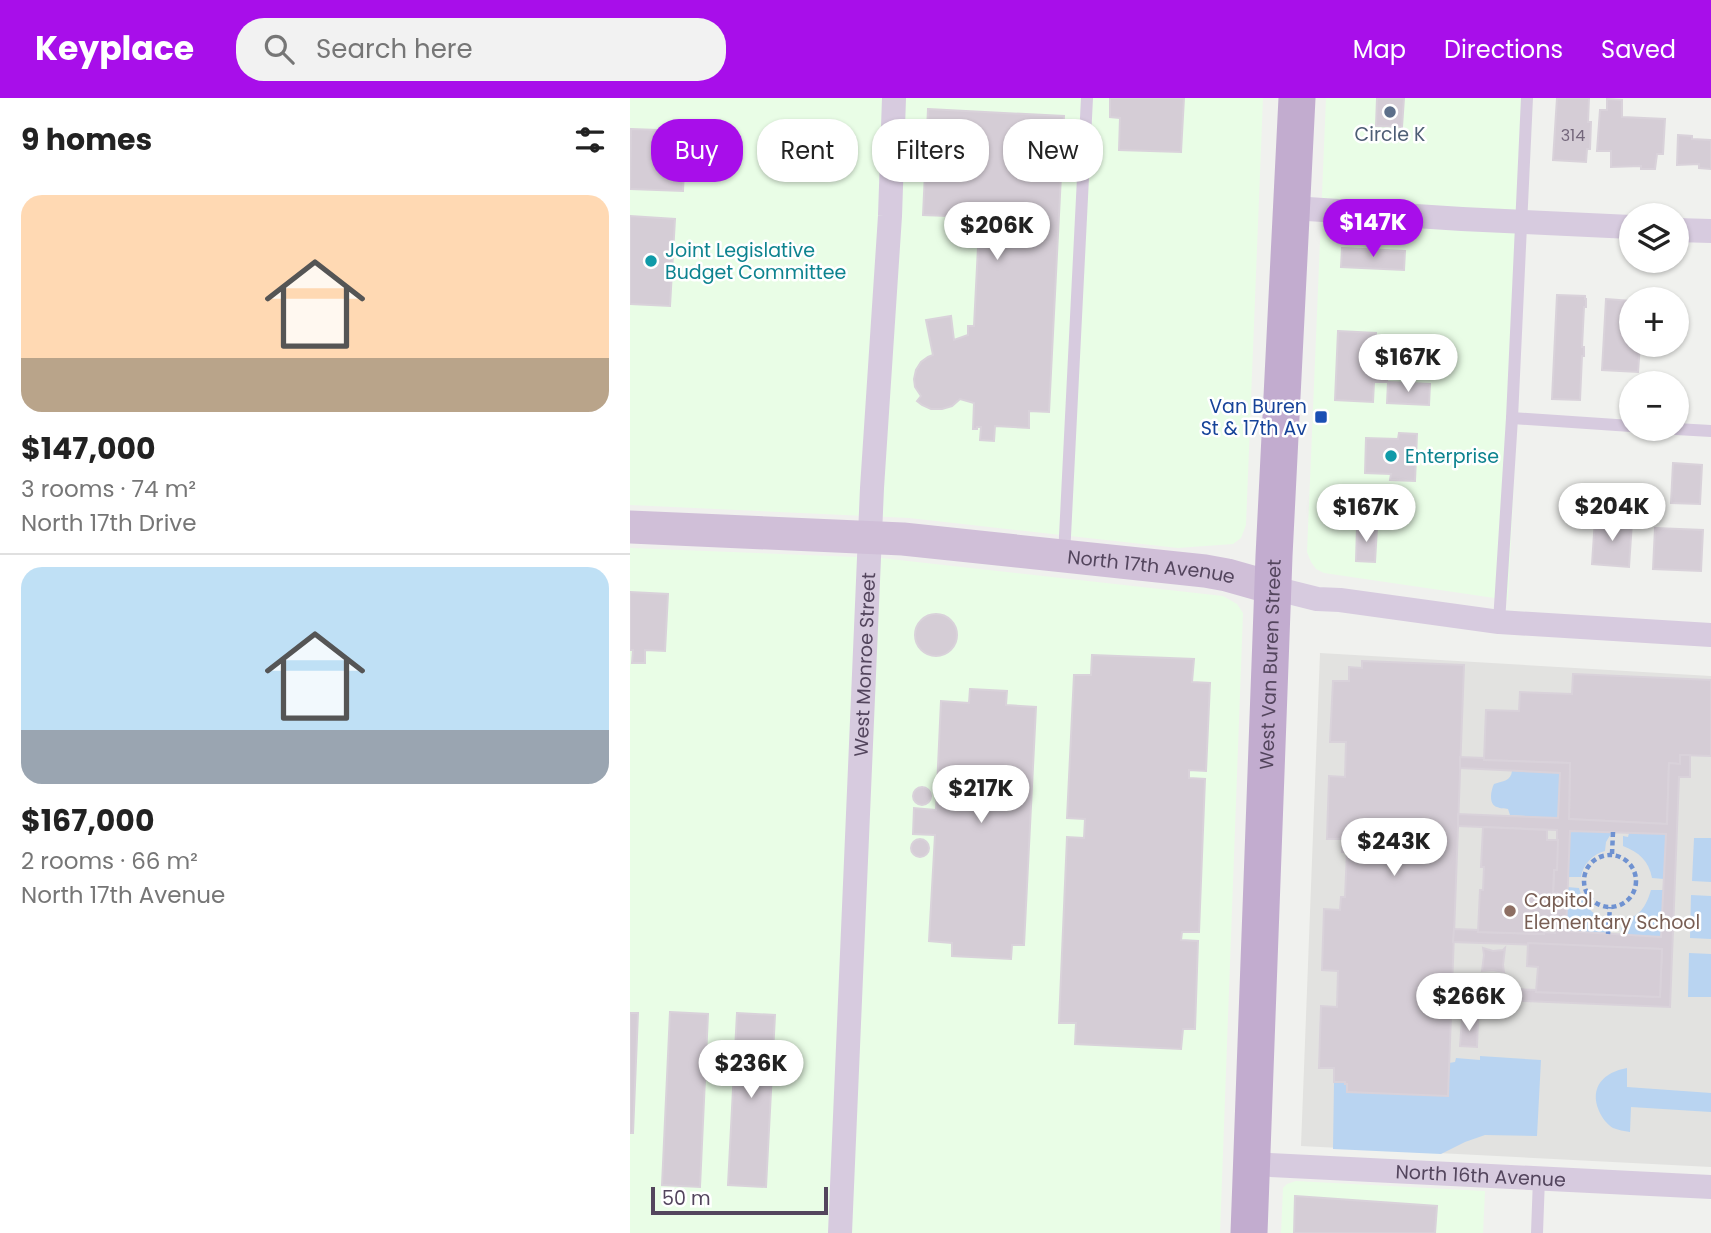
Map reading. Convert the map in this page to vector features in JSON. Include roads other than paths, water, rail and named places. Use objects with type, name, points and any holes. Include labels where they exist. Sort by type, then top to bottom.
[{"type":"main road","name":"West Van Buren Street","points":[[1249,1233],[1273,588],[1297,98]]},
{"type":"main road","name":"North 17th Avenue","points":[[630,527],[870,537],[1205,571],[1273,588]]},
{"type":"street","name":"West Monroe Street","points":[[840,1233],[870,537],[890,216],[894,98]]},
{"type":"street","points":[[1292,208],[1619,227]]},
{"type":"street","points":[[1689,230],[1711,231]]},
{"type":"street","name":"North 17th Avenue","points":[[1273,588],[1317,599],[1499,622],[1711,635]]},
{"type":"street","name":"North 16th Avenue","points":[[1252,1164],[1711,1186]]},
{"type":"lane","points":[[1064,556],[1087,98]]},
{"type":"lane","points":[[1499,622],[1527,98]]},
{"type":"lane","points":[[1512,418],[1619,425]]},
{"type":"lane","points":[[1689,430],[1711,431]]},
{"type":"lane","points":[[1537,1233],[1539,1178]]},
{"type":"place","name":"Circle K","points":[[1390,112]]},
{"type":"place","name":"Joint Legislative Budget Committee","points":[[651,261]]},
{"type":"place","name":"Van Buren St & 17th Av","points":[[1321,417]]},
{"type":"place","name":"Enterprise","points":[[1391,456]]},
{"type":"place","name":"Capitol Elementary School","points":[[1510,911]]}]
